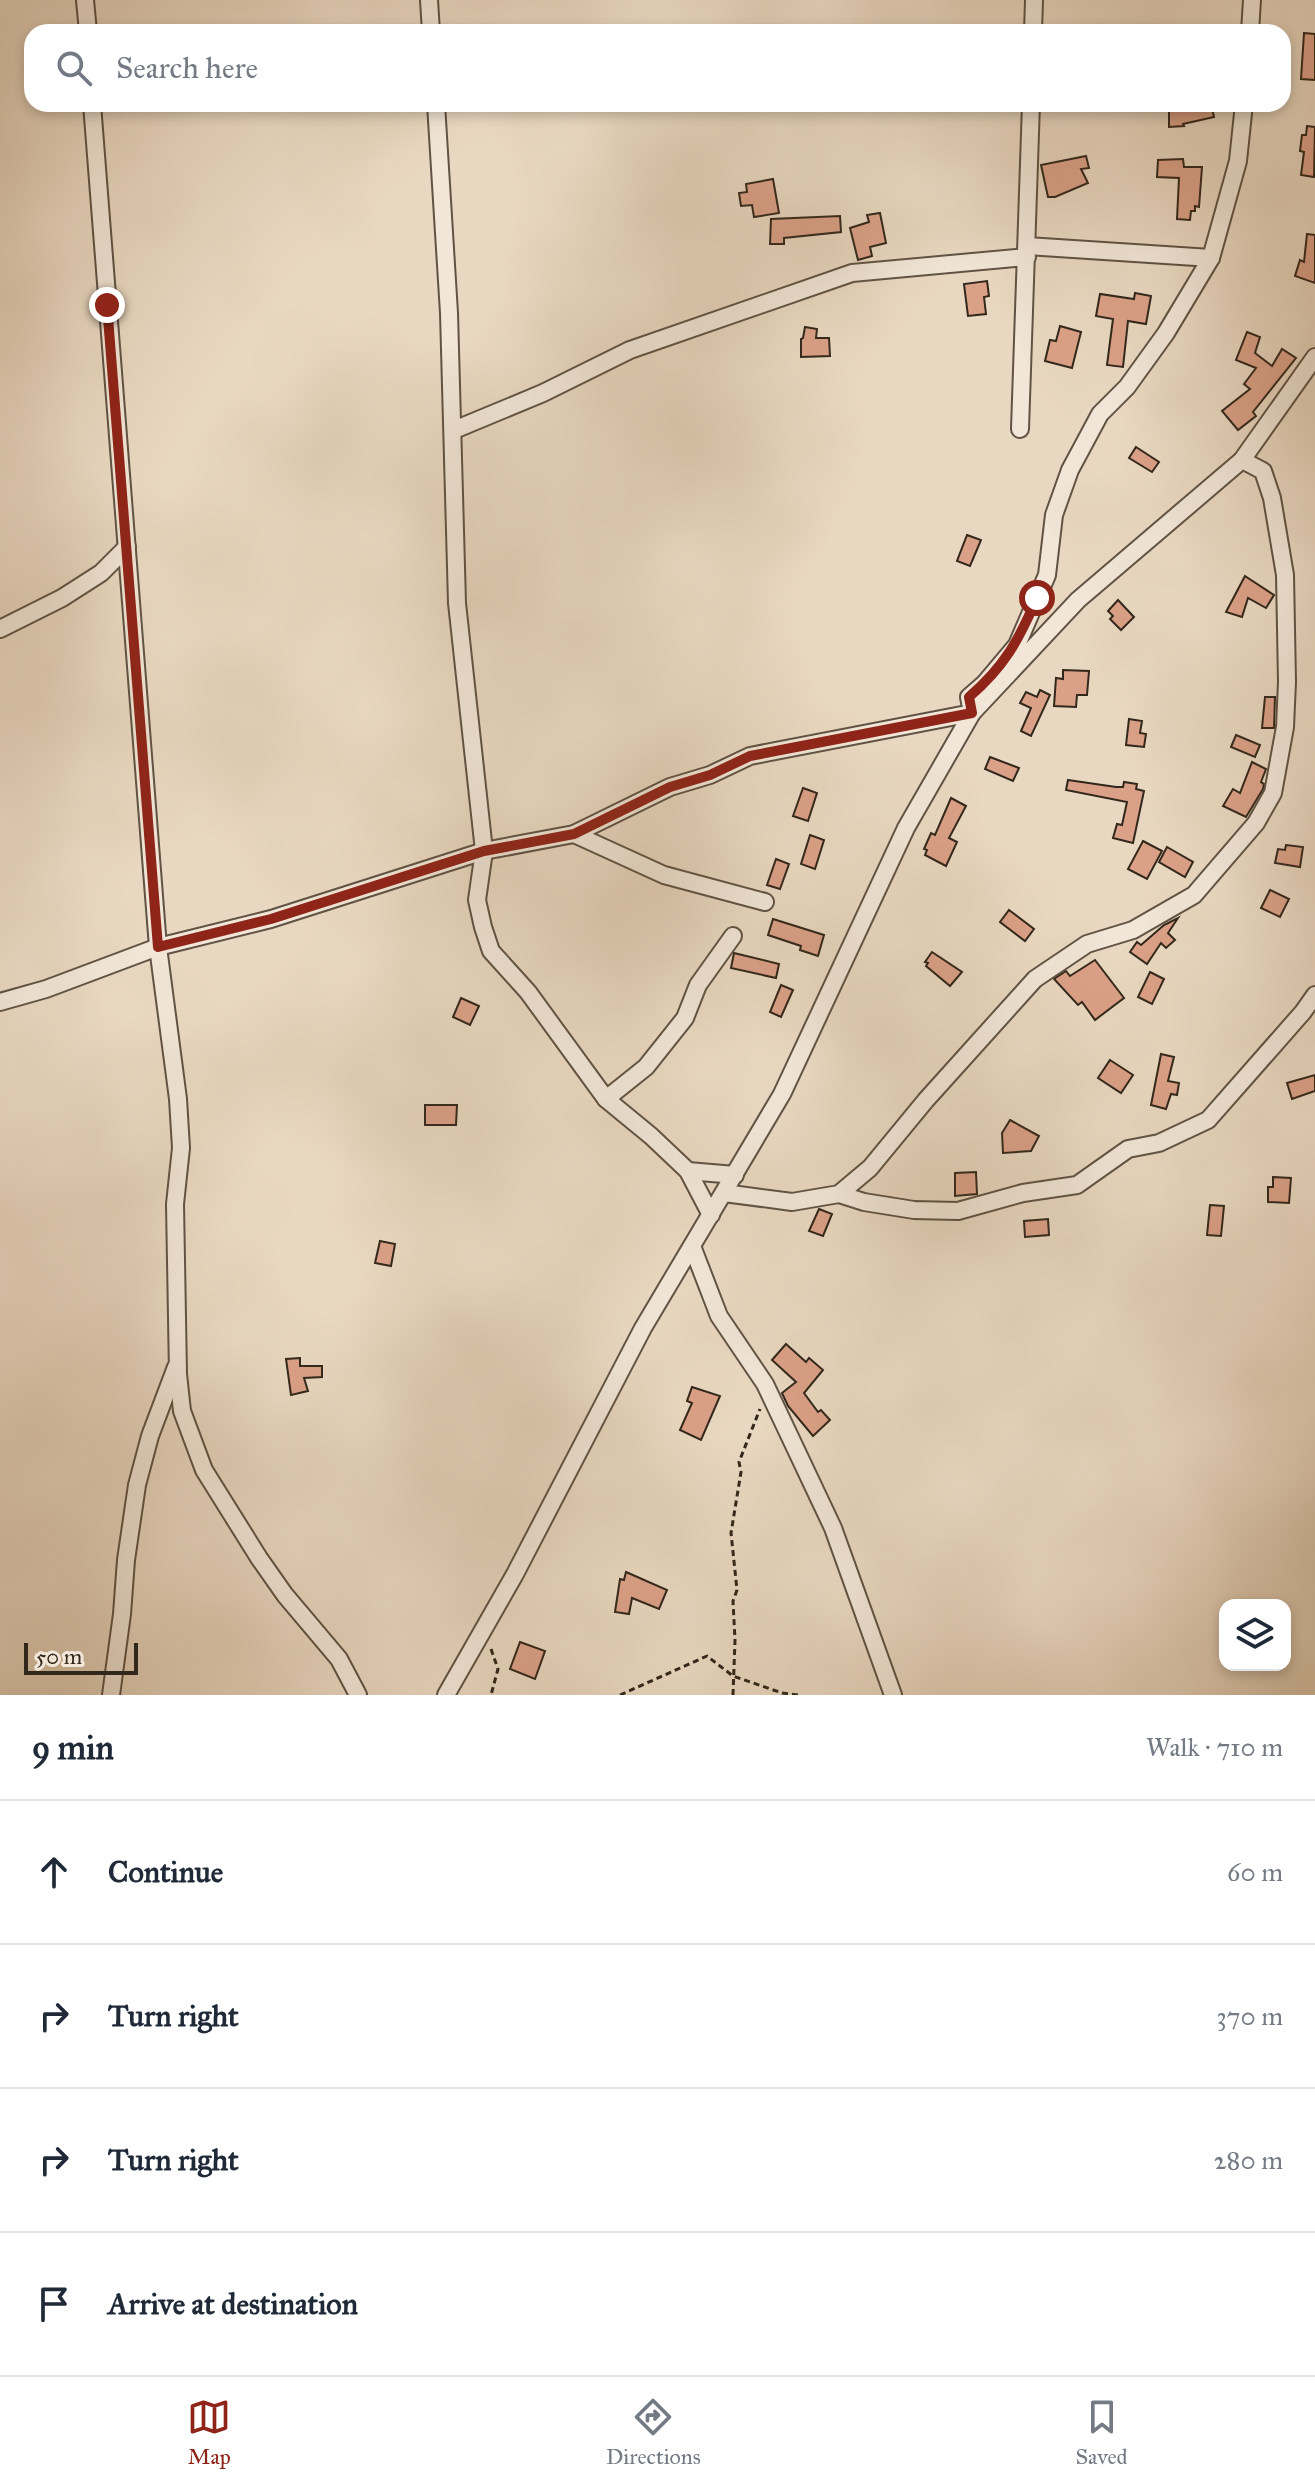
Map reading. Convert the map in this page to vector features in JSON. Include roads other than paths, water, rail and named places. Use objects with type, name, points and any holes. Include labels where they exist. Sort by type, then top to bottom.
[{"type":"street","points":[[85,0],[87,24]]},
{"type":"street","points":[[429,0],[430,24]]},
{"type":"street","points":[[1033,24],[1034,0]]},
{"type":"street","points":[[1250,24],[1252,0]]},
{"type":"street","points":[[93,112],[158,947],[178,1099],[181,1148],[175,1204],[178,1374],[182,1411],[204,1470],[276,1583],[339,1659],[358,1695]]},
{"type":"street","points":[[436,112],[454,430],[457,603],[484,851],[477,900],[491,951],[528,992],[606,1099],[688,1171],[711,1215]]},
{"type":"street","points":[[1020,429],[1031,112]]},
{"type":"street","points":[[446,1695],[484,1630],[643,1328],[782,1094],[906,828],[970,705],[1017,645],[1047,575],[1054,515],[1070,470],[1100,414],[1135,376],[1194,289],[1211,258],[1238,161],[1243,112]]},
{"type":"street","points":[[454,430],[543,393],[630,350],[852,273],[1027,251],[1211,258]]},
{"type":"street","points":[[0,1002],[46,989],[158,947],[271,919],[484,851],[574,834],[670,787],[710,775],[750,756],[970,705],[1078,600],[1242,460],[1315,357]]},
{"type":"street","points":[[839,1194],[870,1168],[926,1100],[1035,979],[1087,944],[1133,930],[1194,895],[1256,823],[1273,793],[1285,727],[1285,575],[1272,498],[1263,471],[1242,460]]},
{"type":"street","points":[[0,629],[62,598],[101,573],[127,547]]},
{"type":"street","points":[[574,834],[664,875],[765,902]]},
{"type":"street","points":[[606,1099],[646,1067],[685,1018],[698,985],[733,936]]},
{"type":"street","points":[[724,1193],[792,1202],[839,1194],[864,1202],[914,1210],[958,1211],[1023,1193],[1077,1185],[1128,1149],[1159,1143],[1208,1120],[1315,995]]},
{"type":"street","points":[[688,1171],[735,1175]]},
{"type":"street","points":[[692,1246],[719,1316],[765,1384],[833,1528],[893,1695]]},
{"type":"street","points":[[111,1695],[137,1485],[150,1436],[180,1358]]}]
